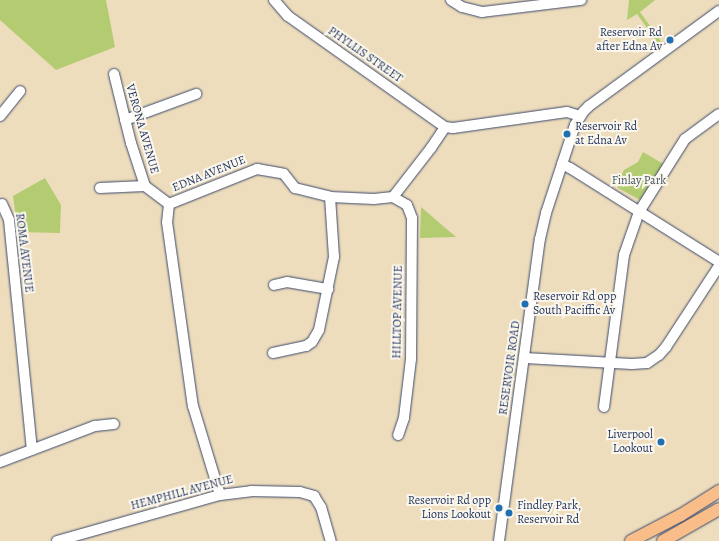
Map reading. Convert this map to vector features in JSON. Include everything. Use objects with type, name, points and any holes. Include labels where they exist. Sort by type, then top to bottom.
[{"type":"main road","points":[[631,541],[681,515],[719,491]]},
{"type":"main road","points":[[663,541],[719,509]]},
{"type":"street","name":"PHYLLIS STREET","points":[[274,0],[288,16],[445,127]]},
{"type":"street","points":[[451,0],[462,7],[482,12],[581,0]]},
{"type":"street","name":"RESERVOIR ROAD","points":[[499,541],[540,239],[546,213],[580,116],[589,106],[719,11]]},
{"type":"street","name":"VERONA AVENUE","points":[[114,74],[125,120],[145,186],[169,204]]},
{"type":"street","points":[[0,116],[20,91]]},
{"type":"street","points":[[125,120],[196,94]]},
{"type":"street","points":[[393,197],[431,148],[445,127],[453,128],[568,112],[580,116]]},
{"type":"street","points":[[604,407],[624,255],[639,212],[685,139],[719,114]]},
{"type":"street","points":[[562,164],[719,262]]},
{"type":"street","name":"EDNA AVENUE","points":[[220,494],[193,406],[167,222],[169,204],[257,169],[284,174],[295,188],[330,197],[374,199],[393,197]]},
{"type":"street","points":[[100,188],[145,186]]},
{"type":"street","points":[[273,353],[306,346],[312,342],[319,330],[328,289],[334,249],[330,197]]},
{"type":"street","name":"HILLTOP AVENUE","points":[[393,197],[407,205],[412,218],[411,359],[404,418],[398,435]]},
{"type":"street","name":"ROMA AVENUE","points":[[2,204],[9,220],[32,450]]},
{"type":"street","points":[[525,358],[640,364],[653,360],[660,355],[719,266]]},
{"type":"street","points":[[274,285],[288,282],[328,289]]},
{"type":"street","points":[[0,462],[95,426],[114,424]]},
{"type":"street","name":"HEMPHILL AVENUE","points":[[57,541],[220,494],[251,491],[309,493],[318,500],[331,541]]},
{"type":"green space","points":[[0,0],[106,0],[115,47],[56,70],[0,20]]},
{"type":"green space","points":[[629,0],[655,0],[640,12],[663,44],[660,46],[637,14],[627,20]]},
{"type":"green space","name":"Finlay Park","points":[[643,152],[667,166],[642,201],[618,188],[616,185],[624,170],[638,162]]},
{"type":"green space","points":[[45,178],[61,205],[60,233],[18,232],[13,196]]},
{"type":"green space","points":[[421,207],[456,237],[420,238]]},
{"type":"place","name":"Reservoir Rd after Edna Av","points":[[670,40]]},
{"type":"place","name":"Reservoir Rd at Edna Av","points":[[567,134]]},
{"type":"place","name":"Reservoir Rd opp South Paciffic Av","points":[[525,304]]},
{"type":"place","name":"Liverpool Lookout","points":[[661,442]]},
{"type":"place","name":"Reservoir Rd opp Lions Lookout","points":[[499,508]]},
{"type":"place","name":"Findley Park, Reservoir Rd","points":[[509,513]]}]
